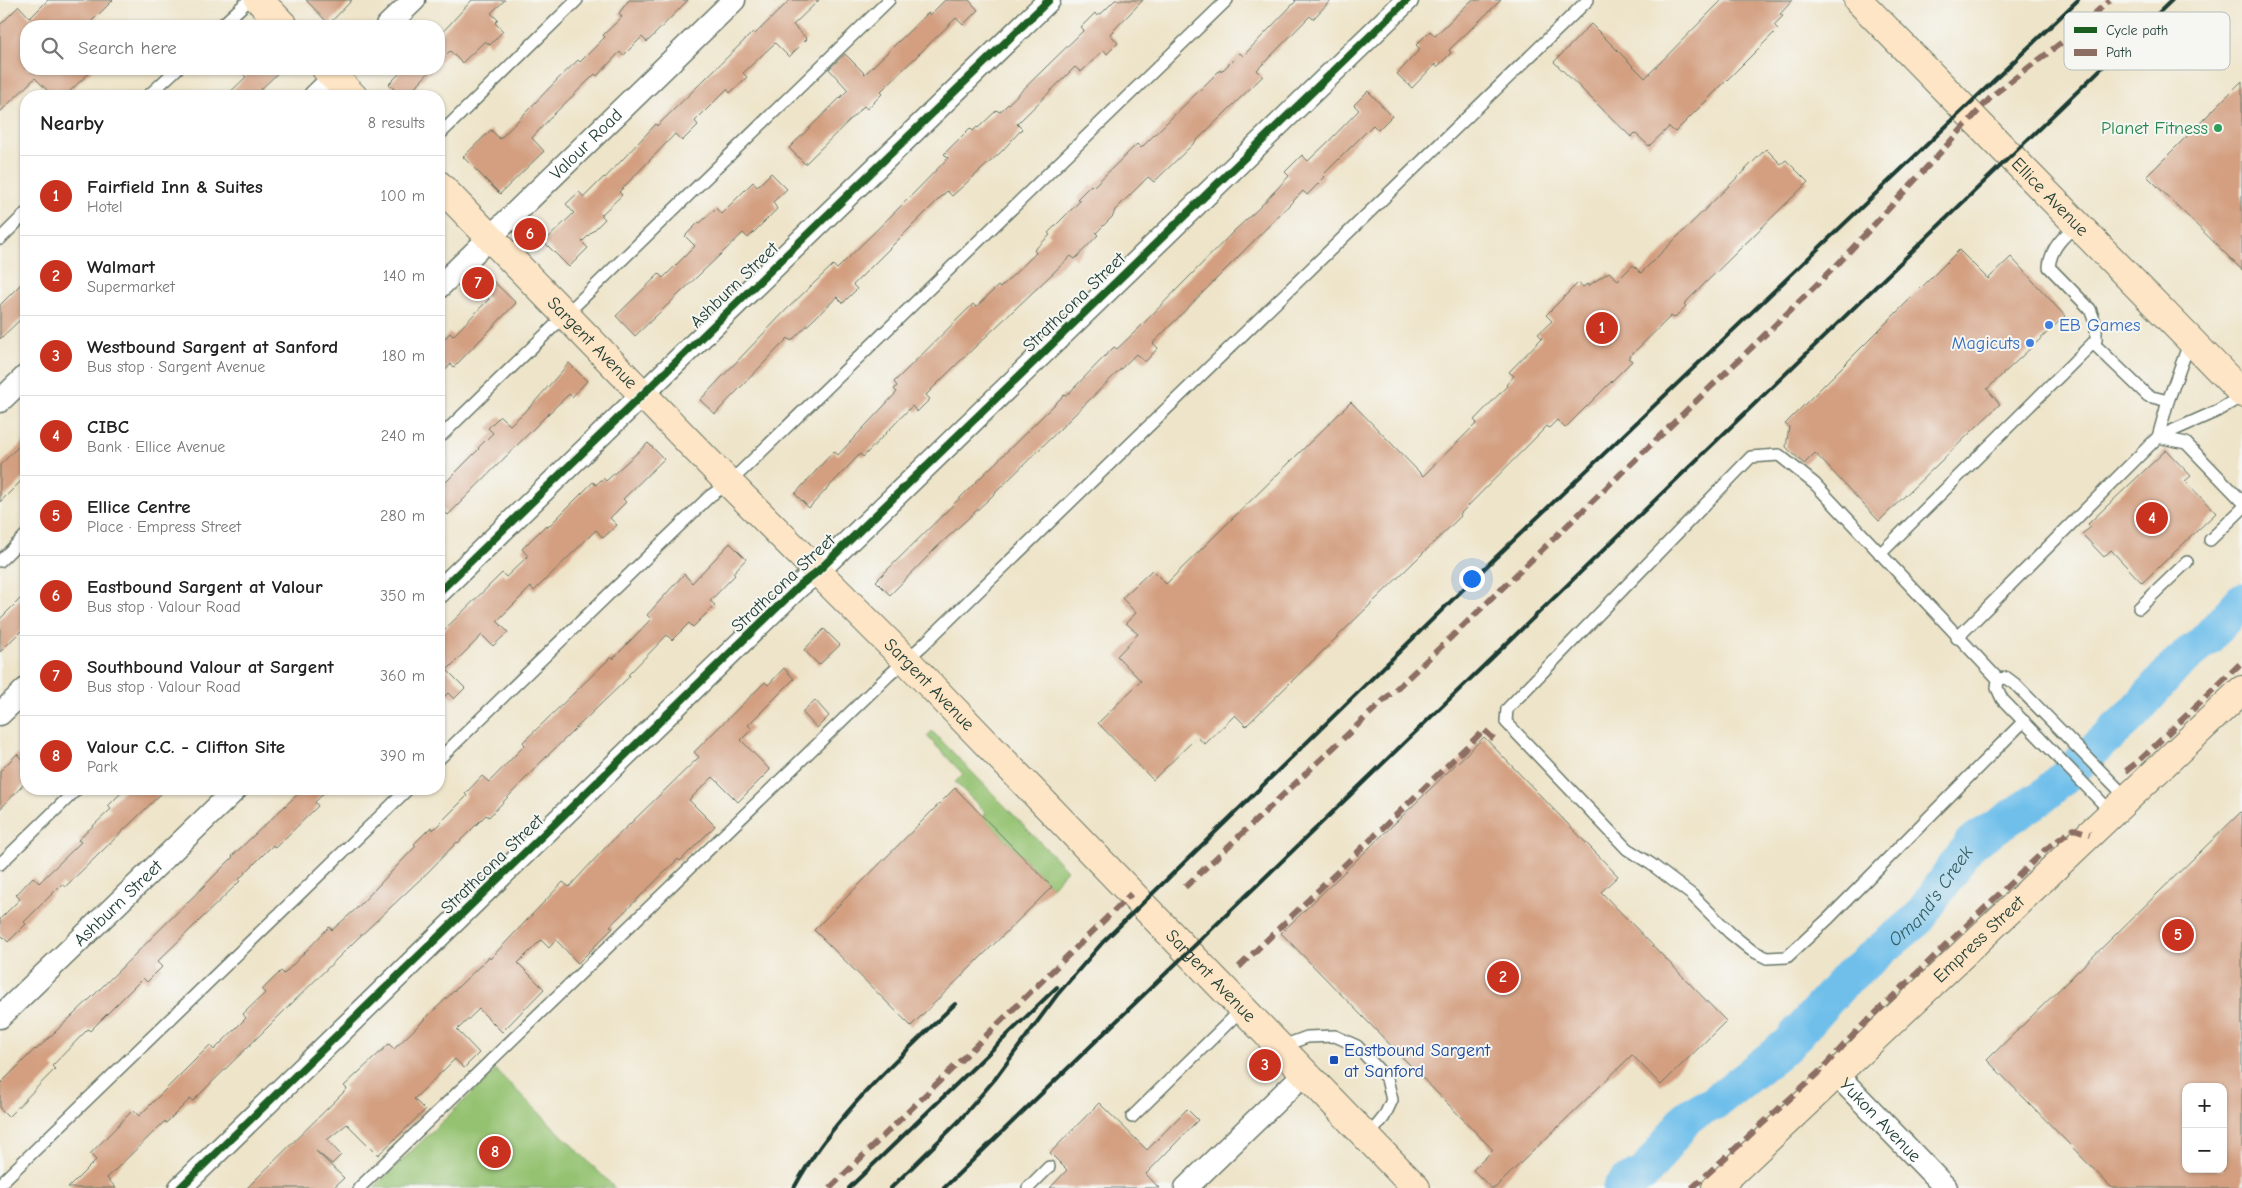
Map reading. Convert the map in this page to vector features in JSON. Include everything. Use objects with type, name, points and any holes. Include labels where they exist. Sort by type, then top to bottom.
[{"type":"main road","points":[[259,0],[278,20]]},
{"type":"main road","name":"Ellice Avenue","points":[[1858,0],[2242,394]]},
{"type":"main road","name":"Sargent Avenue","points":[[445,190],[642,395],[907,661],[1416,1188]]},
{"type":"main road","name":"Empress Street","points":[[1716,1188],[2242,690]]},
{"type":"street","points":[[393,20],[414,0]]},
{"type":"street","name":"Valour Road","points":[[445,281],[734,0]]},
{"type":"street","name":"Ashburn Street","points":[[445,586],[1049,0]]},
{"type":"street","name":"Strathcona Street","points":[[180,1188],[785,600],[818,571],[1407,0]]},
{"type":"street","points":[[323,90],[339,78]]},
{"type":"street","points":[[0,401],[20,382]]},
{"type":"street","points":[[0,714],[20,695]]},
{"type":"street","name":"Ashburn Street","points":[[0,1017],[230,795]]},
{"type":"street","points":[[1186,1188],[1304,1074]]},
{"type":"street","name":"Yukon Avenue","points":[[1836,1074],[1946,1188]]},
{"type":"lane","points":[[227,20],[248,0]]},
{"type":"lane","points":[[445,129],[577,0]]},
{"type":"lane","points":[[445,432],[889,0]]},
{"type":"lane","points":[[445,753],[710,496],[729,483],[1227,0]]},
{"type":"lane","points":[[359,1188],[888,676],[907,661],[1588,0]]},
{"type":"lane","points":[[154,90],[171,75]]},
{"type":"lane","points":[[0,238],[20,219]]},
{"type":"lane","points":[[1880,554],[2096,340],[2096,325],[2090,309],[2049,267],[2050,256],[2061,239],[2078,224]]},
{"type":"lane","points":[[2158,437],[2168,401],[2191,340]]},
{"type":"lane","points":[[2093,343],[2148,396],[2168,401]]},
{"type":"lane","points":[[1957,638],[2158,437],[2217,411],[2242,394]]},
{"type":"lane","points":[[2158,437],[2186,443],[2242,501]]},
{"type":"lane","points":[[1998,679],[1957,638],[1814,484],[1779,455],[1751,457],[1507,709],[1506,722],[1627,849],[1651,864],[1692,895],[1730,933],[1751,950],[1767,958],[1787,957],[1829,918],[2024,721]]},
{"type":"lane","points":[[2210,540],[2242,509]]},
{"type":"lane","points":[[0,561],[20,542]]},
{"type":"lane","points":[[2139,608],[2187,562]]},
{"type":"lane","points":[[1998,679],[2007,678],[2015,684],[2101,772],[2120,806]]},
{"type":"lane","points":[[1998,679],[1997,688],[2002,699],[2088,787],[2120,806]]},
{"type":"lane","points":[[0,864],[71,795]]},
{"type":"lane","points":[[0,1184],[402,795]]},
{"type":"lane","points":[[1132,1118],[1242,1009]]},
{"type":"lane","points":[[1278,1047],[1307,1037],[1335,1036],[1357,1046],[1387,1079],[1392,1100],[1384,1117],[1368,1138]]},
{"type":"lane","points":[[1028,1188],[1049,1167]]},
{"type":"green space","points":[[932,731],[1067,870],[1052,887],[983,817],[986,813],[955,782],[963,774],[927,736]]},
{"type":"green space","points":[[496,1070],[615,1188],[373,1188]]},
{"type":"building","points":[[48,0],[113,0],[93,20],[20,20],[20,75],[87,75],[71,90],[47,90],[35,78],[23,90],[20,90],[20,93],[0,112],[0,25],[19,6],[30,18]]},
{"type":"building","points":[[306,0],[352,0],[333,20],[325,20]]},
{"type":"building","points":[[472,0],[505,0],[491,13],[498,20],[495,23],[503,31],[490,45],[485,41],[462,63],[450,51],[445,56],[445,29]]},
{"type":"building","points":[[629,0],[688,0],[647,42],[642,37],[623,56],[620,52],[597,76],[595,74],[552,116],[532,138],[544,151],[500,194],[463,157],[491,130],[500,139],[558,79],[578,60],[580,62],[605,37],[603,35],[622,17],[619,13]]},
{"type":"building","points":[[790,0],[819,0],[793,25],[807,39],[789,57],[775,43],[743,73],[747,77],[730,93],[727,89],[695,121],[698,125],[682,141],[675,134],[619,192],[622,195],[601,215],[605,219],[582,242],[588,248],[569,267],[544,242],[574,213],[566,204],[579,192],[584,197],[605,178],[656,124],[657,126],[753,32],[755,34]]},
{"type":"building","points":[[945,0],[969,0],[978,10],[963,25],[956,18],[881,91],[883,93],[867,109],[864,106],[805,164],[789,148],[848,90],[829,69],[845,54],[865,74],[928,13],[930,15]]},
{"type":"building","points":[[1115,0],[1143,0],[1110,34],[1118,43],[1107,54],[1104,50],[1081,72],[1075,67],[1017,124],[1022,129],[1001,152],[952,196],[947,191],[853,285],[857,289],[843,303],[837,297],[791,341],[788,338],[715,414],[700,400],[788,308],[833,265],[837,269],[908,199],[948,158],[944,154],[970,128],[973,131],[997,110],[999,112],[1002,110],[1084,30],[1081,27],[1095,13],[1097,16],[1102,13]]},
{"type":"building","points":[[1294,0],[1331,0],[1313,19],[1310,16],[1257,70],[1263,76],[1154,182],[1148,177],[1115,210],[1113,216],[1096,233],[1098,235],[1075,259],[1071,256],[926,395],[930,399],[917,412],[912,406],[863,457],[860,454],[809,508],[795,494],[834,451],[838,455],[897,392],[894,389],[897,386],[894,382],[973,304],[976,307],[998,286],[1000,288],[1036,253],[1034,250],[1080,201],[1077,199],[1091,185],[1093,187],[1137,144],[1141,148],[1220,70],[1221,72],[1240,53],[1243,56],[1296,1]]},
{"type":"building","points":[[1472,0],[1501,0],[1449,50],[1451,53],[1437,67],[1435,64],[1412,88],[1397,74],[1420,49],[1416,45],[1430,31],[1435,36]]},
{"type":"building","points":[[1722,0],[1793,0],[1780,14],[1783,16],[1774,25],[1778,29],[1675,132],[1669,127],[1649,146],[1635,133],[1631,137],[1554,62],[1591,24],[1645,78]]},
{"type":"building","points":[[244,75],[276,75],[260,90],[232,90],[246,77]]},
{"type":"building","points":[[398,75],[426,75],[413,90],[395,90],[389,84]]},
{"type":"building","name":"Planet Fitness","points":[[2242,81],[2242,270],[2147,176]]},
{"type":"building","points":[[1368,91],[1392,116],[1378,130],[1373,125],[1323,175],[1325,177],[1307,195],[1303,191],[1153,343],[1158,348],[1145,362],[1136,354],[890,595],[876,581],[1064,395],[1066,396],[1114,347],[1117,349],[1138,329],[1259,208],[1289,176],[1285,172],[1302,155],[1308,161],[1329,141],[1359,110],[1354,105]]},
{"type":"building","points":[[1766,149],[1781,164],[1786,160],[1808,182],[1684,304],[1686,306],[1674,318],[1671,316],[1628,358],[1632,361],[1565,428],[1557,420],[1549,428],[1547,426],[1460,514],[1461,516],[1246,726],[1235,715],[1205,744],[1197,737],[1153,780],[1098,723],[1141,681],[1117,656],[1138,634],[1126,623],[1136,613],[1122,598],[1152,570],[1166,584],[1351,402],[1423,476],[1477,423],[1474,420],[1507,386],[1514,376],[1509,372],[1542,338],[1538,334],[1552,321],[1546,315],[1578,283],[1583,287],[1587,284],[1588,286],[1609,272],[1618,280],[1633,265],[1641,273]]},
{"type":"building","points":[[771,173],[787,189],[773,202],[777,209],[748,238],[743,233],[635,336],[616,316],[659,274],[663,278],[695,246],[685,236],[699,222],[716,208],[721,214],[753,182],[757,187]]},
{"type":"building","points":[[1959,250],[1988,279],[2011,257],[2065,316],[1987,389],[2000,404],[1879,521],[1815,453],[1804,464],[1786,447],[1789,427],[1785,424]]},
{"type":"building","points":[[492,280],[516,303],[454,367],[451,364],[445,370],[445,338],[450,333],[453,336],[489,299],[481,291]]},
{"type":"building","points":[[20,285],[20,320],[0,339],[0,305]]},
{"type":"building","points":[[569,363],[587,381],[572,397],[569,394],[548,414],[448,515],[445,512],[445,483],[493,433],[488,428],[500,416],[510,425],[531,406]]},
{"type":"building","points":[[648,443],[664,459],[623,499],[626,502],[610,518],[617,525],[603,538],[596,530],[534,591],[531,587],[497,621],[508,632],[493,646],[482,635],[447,670],[465,688],[454,699],[448,693],[445,696],[445,629],[502,573],[506,577],[528,556],[522,549],[546,525],[548,527],[593,482],[596,485],[603,478],[606,481]]},
{"type":"building","points":[[20,445],[20,482],[0,502],[0,465]]},
{"type":"building","points":[[2166,450],[2191,476],[2185,481],[2216,513],[2142,583],[2111,550],[2104,557],[2082,534],[2091,527],[2088,524]]},
{"type":"building","points":[[730,543],[746,559],[733,573],[735,575],[710,601],[715,605],[693,627],[689,623],[672,640],[667,635],[628,675],[630,676],[542,761],[489,817],[486,815],[457,842],[193,1101],[190,1099],[166,1123],[165,1121],[107,1178],[116,1188],[68,1188],[96,1160],[90,1154],[133,1110],[139,1116],[210,1045],[214,1050],[246,1018],[243,1014],[265,993],[262,990],[281,971],[284,974],[329,927],[332,930],[356,909],[416,846],[414,844],[431,827],[433,830],[467,796],[465,794],[482,776],[489,782],[525,745],[523,742],[611,657],[613,659],[651,619],[647,615],[684,574],[692,583]]},
{"type":"building","points":[[20,599],[20,632],[0,652],[0,619]]},
{"type":"building","points":[[824,629],[840,645],[819,665],[804,650]]},
{"type":"building","points":[[784,668],[794,679],[748,725],[752,729],[741,740],[770,770],[738,802],[713,777],[689,800],[715,826],[680,861],[678,859],[610,926],[613,928],[578,963],[556,940],[549,948],[541,940],[518,963],[544,989],[502,1032],[479,1009],[457,1030],[479,1053],[464,1068],[455,1059],[414,1099],[425,1110],[378,1155],[347,1124],[327,1140],[341,1155],[332,1164],[316,1151],[344,1178],[333,1188],[247,1188],[347,1089],[344,1086],[389,1044],[394,1049],[489,957],[490,959],[563,882],[569,887],[605,848],[699,757],[694,752],[765,682],[768,685]]},
{"type":"building","points":[[815,700],[829,716],[817,728],[802,712]]},
{"type":"building","points":[[1484,737],[1618,876],[1601,892],[1726,1021],[1661,1085],[1632,1055],[1495,1188],[1491,1188],[1473,1170],[1493,1150],[1281,933]]},
{"type":"building","points":[[17,754],[20,757],[20,788],[0,809],[0,771]]},
{"type":"building","points":[[955,788],[1052,887],[911,1026],[814,930]]},
{"type":"building","points":[[119,795],[160,795],[65,887],[62,884],[24,922],[26,924],[8,942],[0,934],[0,919],[20,899],[16,895],[33,877],[39,883],[81,842],[78,840],[111,809],[108,806]]},
{"type":"building","points":[[297,795],[322,795],[315,802],[318,806],[275,848],[273,845],[239,879],[240,881],[157,962],[162,967],[147,982],[143,978],[90,1031],[88,1029],[52,1066],[55,1069],[8,1117],[0,1109],[0,1084],[91,998],[232,856]]},
{"type":"building","points":[[2242,811],[2242,1188],[2112,1188],[1987,1060]]},
{"type":"building","points":[[1099,1103],[1147,1150],[1187,1109],[1198,1120],[1146,1174],[1159,1188],[1050,1188],[1067,1170],[1050,1153]]},
{"type":"waterway","name":"Omand's Creek","points":[[1620,1188],[1625,1183],[1645,1173],[1688,1116],[1714,1103],[1787,1045],[1846,979],[1918,919],[1971,843],[2042,797],[2133,714],[2176,665],[2204,642],[2242,600]]},
{"type":"railway","points":[[2065,12],[2078,0]]},
{"type":"railway","points":[[2160,12],[2172,0]]},
{"type":"railway","points":[[891,1188],[958,1122],[995,1079],[1057,995],[1103,942],[1493,560],[2064,13]]},
{"type":"railway","points":[[944,1188],[2100,70]]},
{"type":"railway","points":[[849,1188],[1057,987]]},
{"type":"railway","points":[[794,1188],[827,1137],[867,1090],[955,1004]]},
{"type":"marked path","points":[[2096,12],[2110,0]]},
{"type":"marked path","points":[[1185,887],[1462,627],[1836,266],[1994,94],[2064,40]]},
{"type":"marked path","points":[[2126,771],[2139,761],[2242,662]]},
{"type":"marked path","points":[[1239,967],[1484,730],[1496,741]]},
{"type":"marked path","points":[[1692,1188],[1819,1072],[1857,1031],[2046,849],[2074,829],[2090,834]]},
{"type":"marked path","points":[[830,1188],[1131,894]]},
{"type":"cycle path","points":[[445,586],[1049,0]]},
{"type":"cycle path","points":[[180,1188],[799,586],[818,571],[1407,0]]},
{"type":"place","name":"Planet Fitness","points":[[2218,128]]},
{"type":"place","name":"Eastbound Sargent at Valour","points":[[530,234]]},
{"type":"place","name":"Southbound Valour at Sargent","points":[[478,283]]},
{"type":"place","name":"EB Games","points":[[2049,325]]},
{"type":"place","name":"Fairfield Inn & Suites","points":[[1602,328]]},
{"type":"place","name":"Magicuts","points":[[2030,343]]},
{"type":"place","name":"CIBC","points":[[2152,518]]},
{"type":"place","name":"Ellice Centre","points":[[2178,935]]},
{"type":"place","name":"Walmart","points":[[1503,977]]},
{"type":"place","name":"Eastbound Sargent at Sanford","points":[[1334,1060]]},
{"type":"place","name":"Westbound Sargent at Sanford","points":[[1265,1065]]},
{"type":"place","name":"Valour C.C. - Clifton Site","points":[[495,1152]]}]
